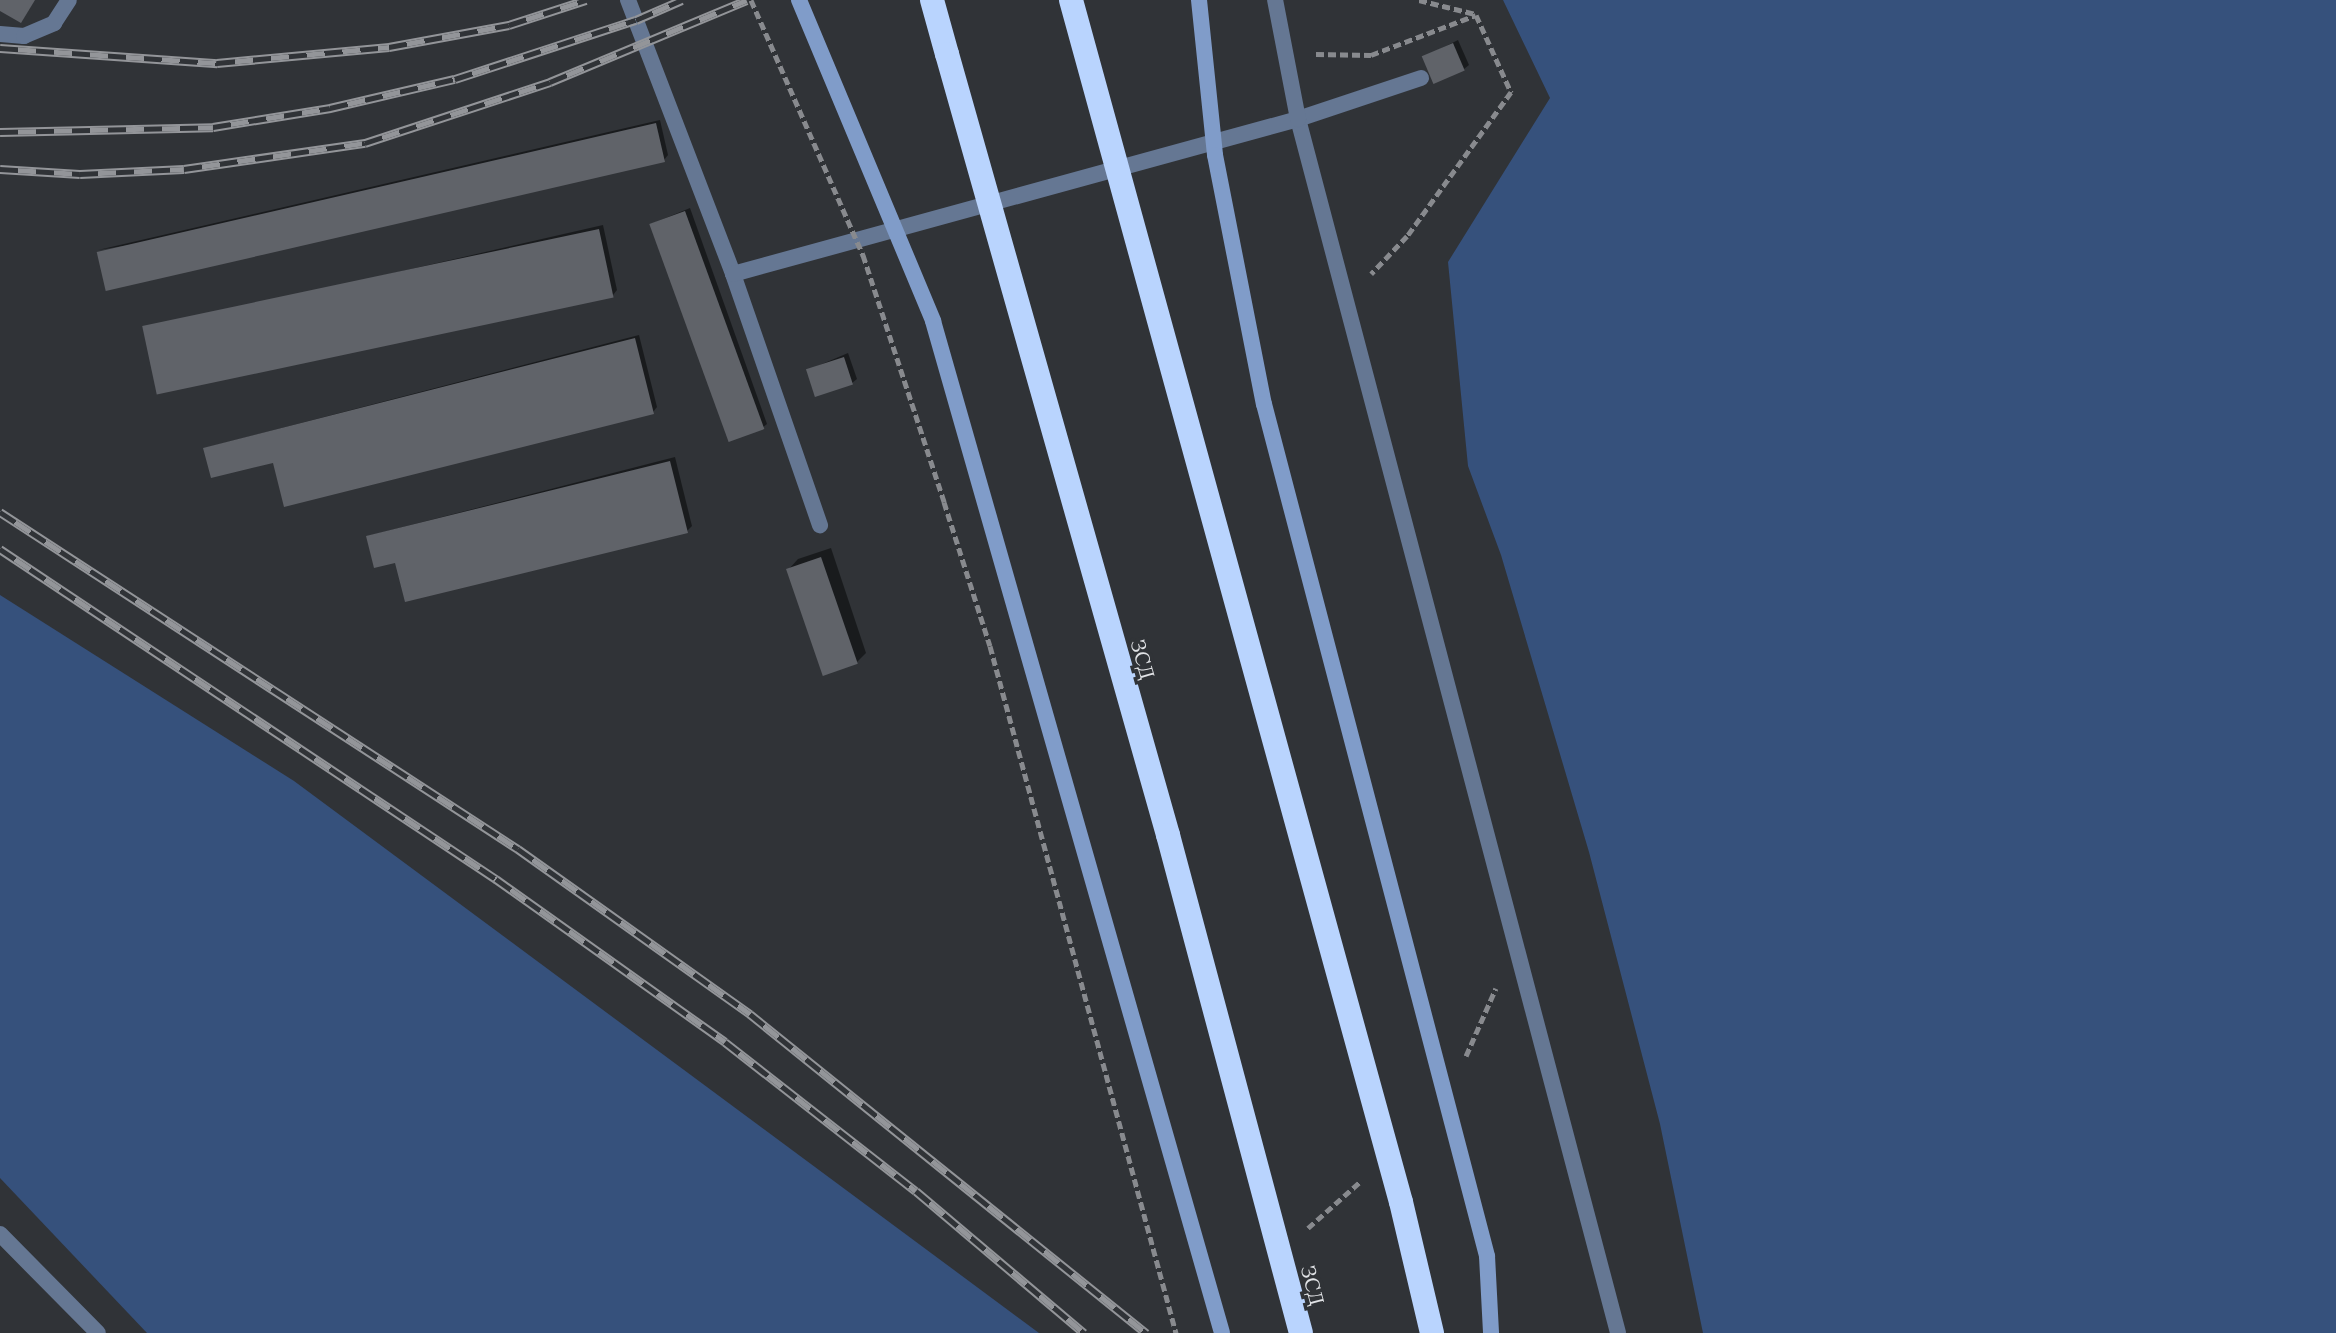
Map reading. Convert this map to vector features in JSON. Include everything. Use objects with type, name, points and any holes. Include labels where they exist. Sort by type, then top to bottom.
[{"type":"highway","name":"ЗСД","points":[[932,0],[1168,835],[1301,1333]]},
{"type":"highway","points":[[1071,0],[1401,1202],[1432,1333]]},
{"type":"main road","points":[[799,0],[933,321],[1222,1333]]},
{"type":"main road","points":[[1199,0],[1215,155],[1261,389],[1487,1256],[1491,1333]]},
{"type":"street","points":[[0,34],[24,36],[54,23],[69,0]]},
{"type":"street","points":[[628,0],[733,274],[820,525]]},
{"type":"street","points":[[1275,0],[1298,119],[1618,1333]]},
{"type":"street","points":[[733,274],[1298,119],[1421,78]]},
{"type":"street","points":[[0,1234],[98,1333]]},
{"type":"path","points":[[751,0],[863,255],[954,531],[1073,944],[1176,1333]]},
{"type":"path","points":[[1419,0],[1476,15]]},
{"type":"path","points":[[1283,53],[1371,55],[1476,15]]},
{"type":"path","points":[[1346,300],[1407,236],[1511,92],[1476,15]]},
{"type":"shaded area","points":[[1503,0],[2336,0],[2336,1333],[1703,1333],[1660,1124],[1589,852],[1501,555],[1468,466],[1448,262],[1550,98]]},
{"type":"shaded area","points":[[0,595],[294,781],[1039,1333],[147,1333],[0,1178]]},
{"type":"building","points":[[0,0],[35,0],[21,23],[0,11]]},
{"type":"building","points":[[1453,43],[1465,71],[1433,84],[1422,56]]},
{"type":"building","points":[[656,123],[665,162],[106,291],[97,252]]},
{"type":"building","points":[[685,211],[764,429],[729,442],[649,224]]},
{"type":"building","points":[[599,229],[614,297],[157,395],[142,326]]},
{"type":"building","points":[[635,338],[654,414],[284,507],[273,463],[211,478],[203,448]]},
{"type":"building","points":[[844,357],[853,385],[815,397],[806,369]]},
{"type":"building","points":[[670,461],[688,533],[405,602],[395,563],[374,568],[366,536]]},
{"type":"building","points":[[821,557],[858,664],[823,676],[786,569]]},
{"type":"railway","points":[[0,48],[217,63],[389,47],[509,25],[586,0]]},
{"type":"railway","points":[[0,132],[213,127],[330,108],[455,79],[636,20],[682,0]]},
{"type":"railway","points":[[0,169],[80,174],[184,169],[365,143],[550,82],[747,0]]},
{"type":"railway","points":[[0,512],[518,849],[750,1014],[1146,1333]]},
{"type":"railway","points":[[0,549],[496,879],[725,1042],[916,1191],[1084,1333]]}]
